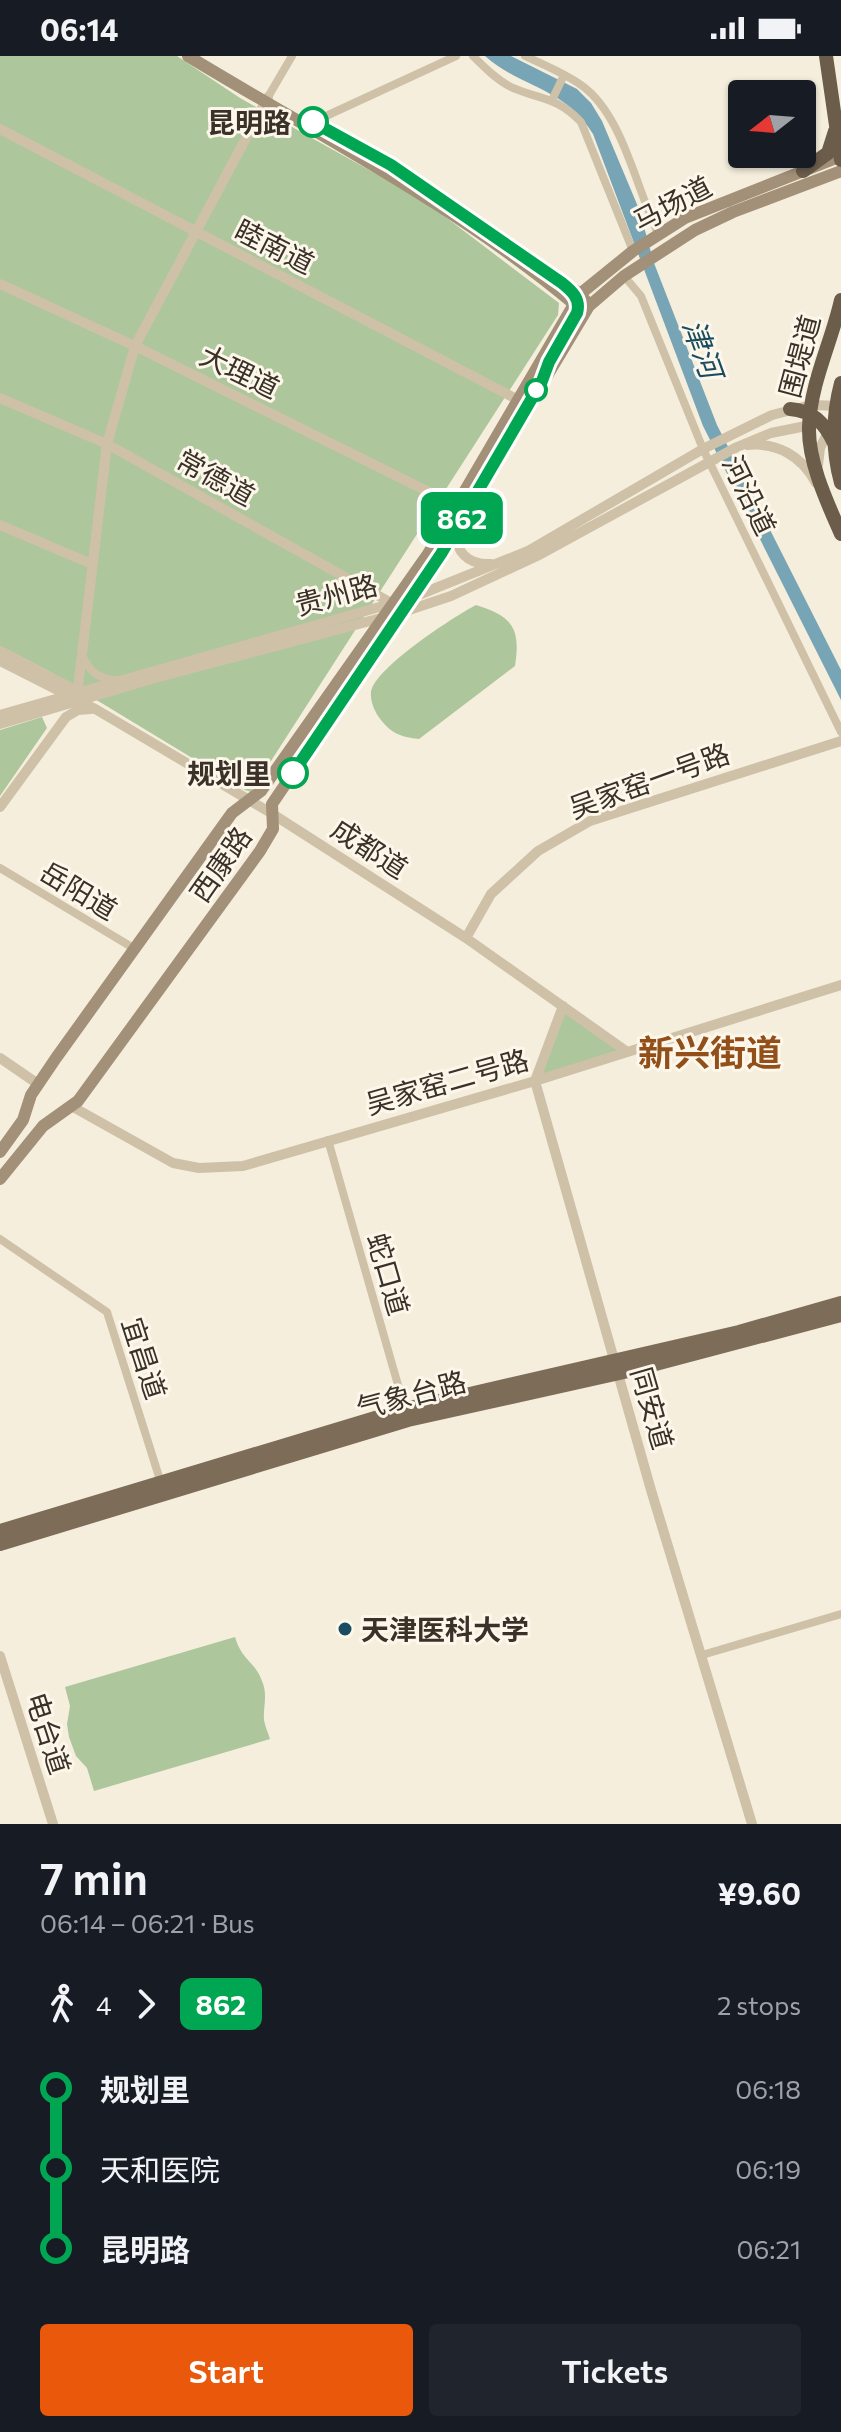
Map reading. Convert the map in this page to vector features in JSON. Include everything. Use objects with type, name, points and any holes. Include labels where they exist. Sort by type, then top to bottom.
[{"type":"highway","points":[[805,178],[841,163],[826,56]]},
{"type":"highway","points":[[805,178],[828,153],[836,123]]},
{"type":"highway","name":"围堤道","points":[[829,423],[841,300]]},
{"type":"highway","name":"围堤道","points":[[829,423],[841,383]]},
{"type":"highway","points":[[790,409],[829,423]]},
{"type":"highway","points":[[829,423],[818,470],[841,534]]},
{"type":"highway","points":[[829,423],[840,482]]},
{"type":"main road","points":[[188,56],[387,172],[558,285],[565,306],[562,324]]},
{"type":"main road","points":[[200,56],[266,100],[391,165],[580,301]]},
{"type":"main road","name":"马场道","points":[[580,301],[633,251],[658,233],[706,208],[805,178]]},
{"type":"main road","name":"马场道","points":[[580,301],[666,247],[805,178]]},
{"type":"main road","points":[[558,285],[584,280],[633,251]]},
{"type":"main road","name":"西康路","points":[[0,1179],[43,1126],[73,1107],[260,851],[273,829],[271,813],[275,799],[523,402],[542,381],[580,301]]},
{"type":"main road","name":"西康路","points":[[0,1152],[23,1120],[38,1084],[232,813],[261,791],[382,618],[411,598],[457,526],[562,324],[580,301]]},
{"type":"main road","name":"气象台路","points":[[616,1367],[841,1303]]},
{"type":"main road","name":"气象台路","points":[[0,1544],[163,1489],[406,1414],[841,1315]]},
{"type":"main road","name":"气象台路","points":[[0,1531],[163,1489]]},
{"type":"street","points":[[74,696],[82,655],[107,444],[135,346],[292,56]]},
{"type":"street","points":[[313,122],[456,56]]},
{"type":"street","points":[[473,56],[513,88],[552,100],[581,122],[633,251]]},
{"type":"street","points":[[525,56],[583,86],[600,103],[615,129],[658,233]]},
{"type":"street","points":[[552,100],[564,75]]},
{"type":"street","name":"睦南道","points":[[0,129],[523,402]]},
{"type":"street","name":"河沿道","points":[[624,276],[641,296],[703,449],[841,732]]},
{"type":"street","name":"大理道","points":[[0,284],[135,346],[457,506]]},
{"type":"street","name":"常德道","points":[[0,398],[107,444],[396,608]]},
{"type":"street","name":"贵州路","points":[[411,598],[505,562],[703,449],[790,409]]},
{"type":"street","name":"贵州路","points":[[0,724],[116,680],[451,596],[500,575],[737,447],[771,433],[829,423]]},
{"type":"street","points":[[737,447],[768,445],[786,451],[812,476],[830,509]]},
{"type":"street","points":[[0,525],[92,564]]},
{"type":"street","points":[[457,526],[457,547],[464,557],[482,564],[505,562]]},
{"type":"street","name":"贵州路","points":[[0,715],[382,618]]},
{"type":"street","name":"成都道","points":[[0,651],[271,813],[466,938],[626,1051]]},
{"type":"street","points":[[82,655],[94,673],[103,679],[116,680]]},
{"type":"street","name":"成都道","points":[[0,661],[74,696]]},
{"type":"street","points":[[35,680],[42,692],[39,703]]},
{"type":"street","points":[[0,807],[66,717],[78,710],[97,710]]},
{"type":"street","name":"吴家窑一号路","points":[[466,938],[491,894],[538,851],[590,821],[841,741]]},
{"type":"street","name":"岳阳道","points":[[0,868],[135,949]]},
{"type":"street","name":"吴家窑二号路","points":[[73,1107],[163,1159],[199,1168],[243,1166],[535,1081],[841,985]]},
{"type":"street","points":[[535,1081],[563,1006]]},
{"type":"street","points":[[0,1058],[38,1084]]},
{"type":"street","name":"同安道","points":[[535,1081],[616,1367],[752,1824]]},
{"type":"street","name":"蛇口道","points":[[328,1140],[406,1414]]},
{"type":"street","name":"宜昌道","points":[[0,1239],[107,1312],[163,1489]]},
{"type":"street","points":[[702,1655],[841,1614]]},
{"type":"street","name":"电台道","points":[[0,1656],[53,1824]]},
{"type":"green space","points":[[0,56],[177,56],[240,98],[423,200],[559,303],[558,315],[251,792],[47,670],[0,646]]},
{"type":"green space","points":[[476,605],[498,614],[511,625],[516,642],[515,666],[419,739],[391,730],[373,705],[371,692],[376,682],[416,644]]},
{"type":"green space","points":[[42,717],[47,728],[0,796],[0,730]]},
{"type":"green space","points":[[560,1009],[624,1055],[533,1084]]},
{"type":"green space","points":[[235,1637],[264,1686],[264,1720],[270,1739],[94,1791],[87,1768],[76,1756],[69,1737],[67,1724],[70,1706],[65,1687]]},
{"type":"water","points":[[485,56],[511,56],[577,89],[591,103],[602,121],[639,209],[654,263],[717,425],[841,670],[841,700],[703,426],[593,134],[569,106]]},
{"type":"bus line","name":"862","points":[[293,773],[441,554],[542,381],[549,362],[577,313],[578,304],[574,294],[562,283],[435,193],[313,122]]},
{"type":"place","name":"昆明路","points":[[313,122]]},
{"type":"place","name":"规划里","points":[[293,773]]},
{"type":"place","name":"天津医科大学","points":[[345,1629]]},
{"type":"district","name":"新兴街道","points":[[710,1051]]},
{"type":"water label","name":"津河","points":[[704,348]]}]
